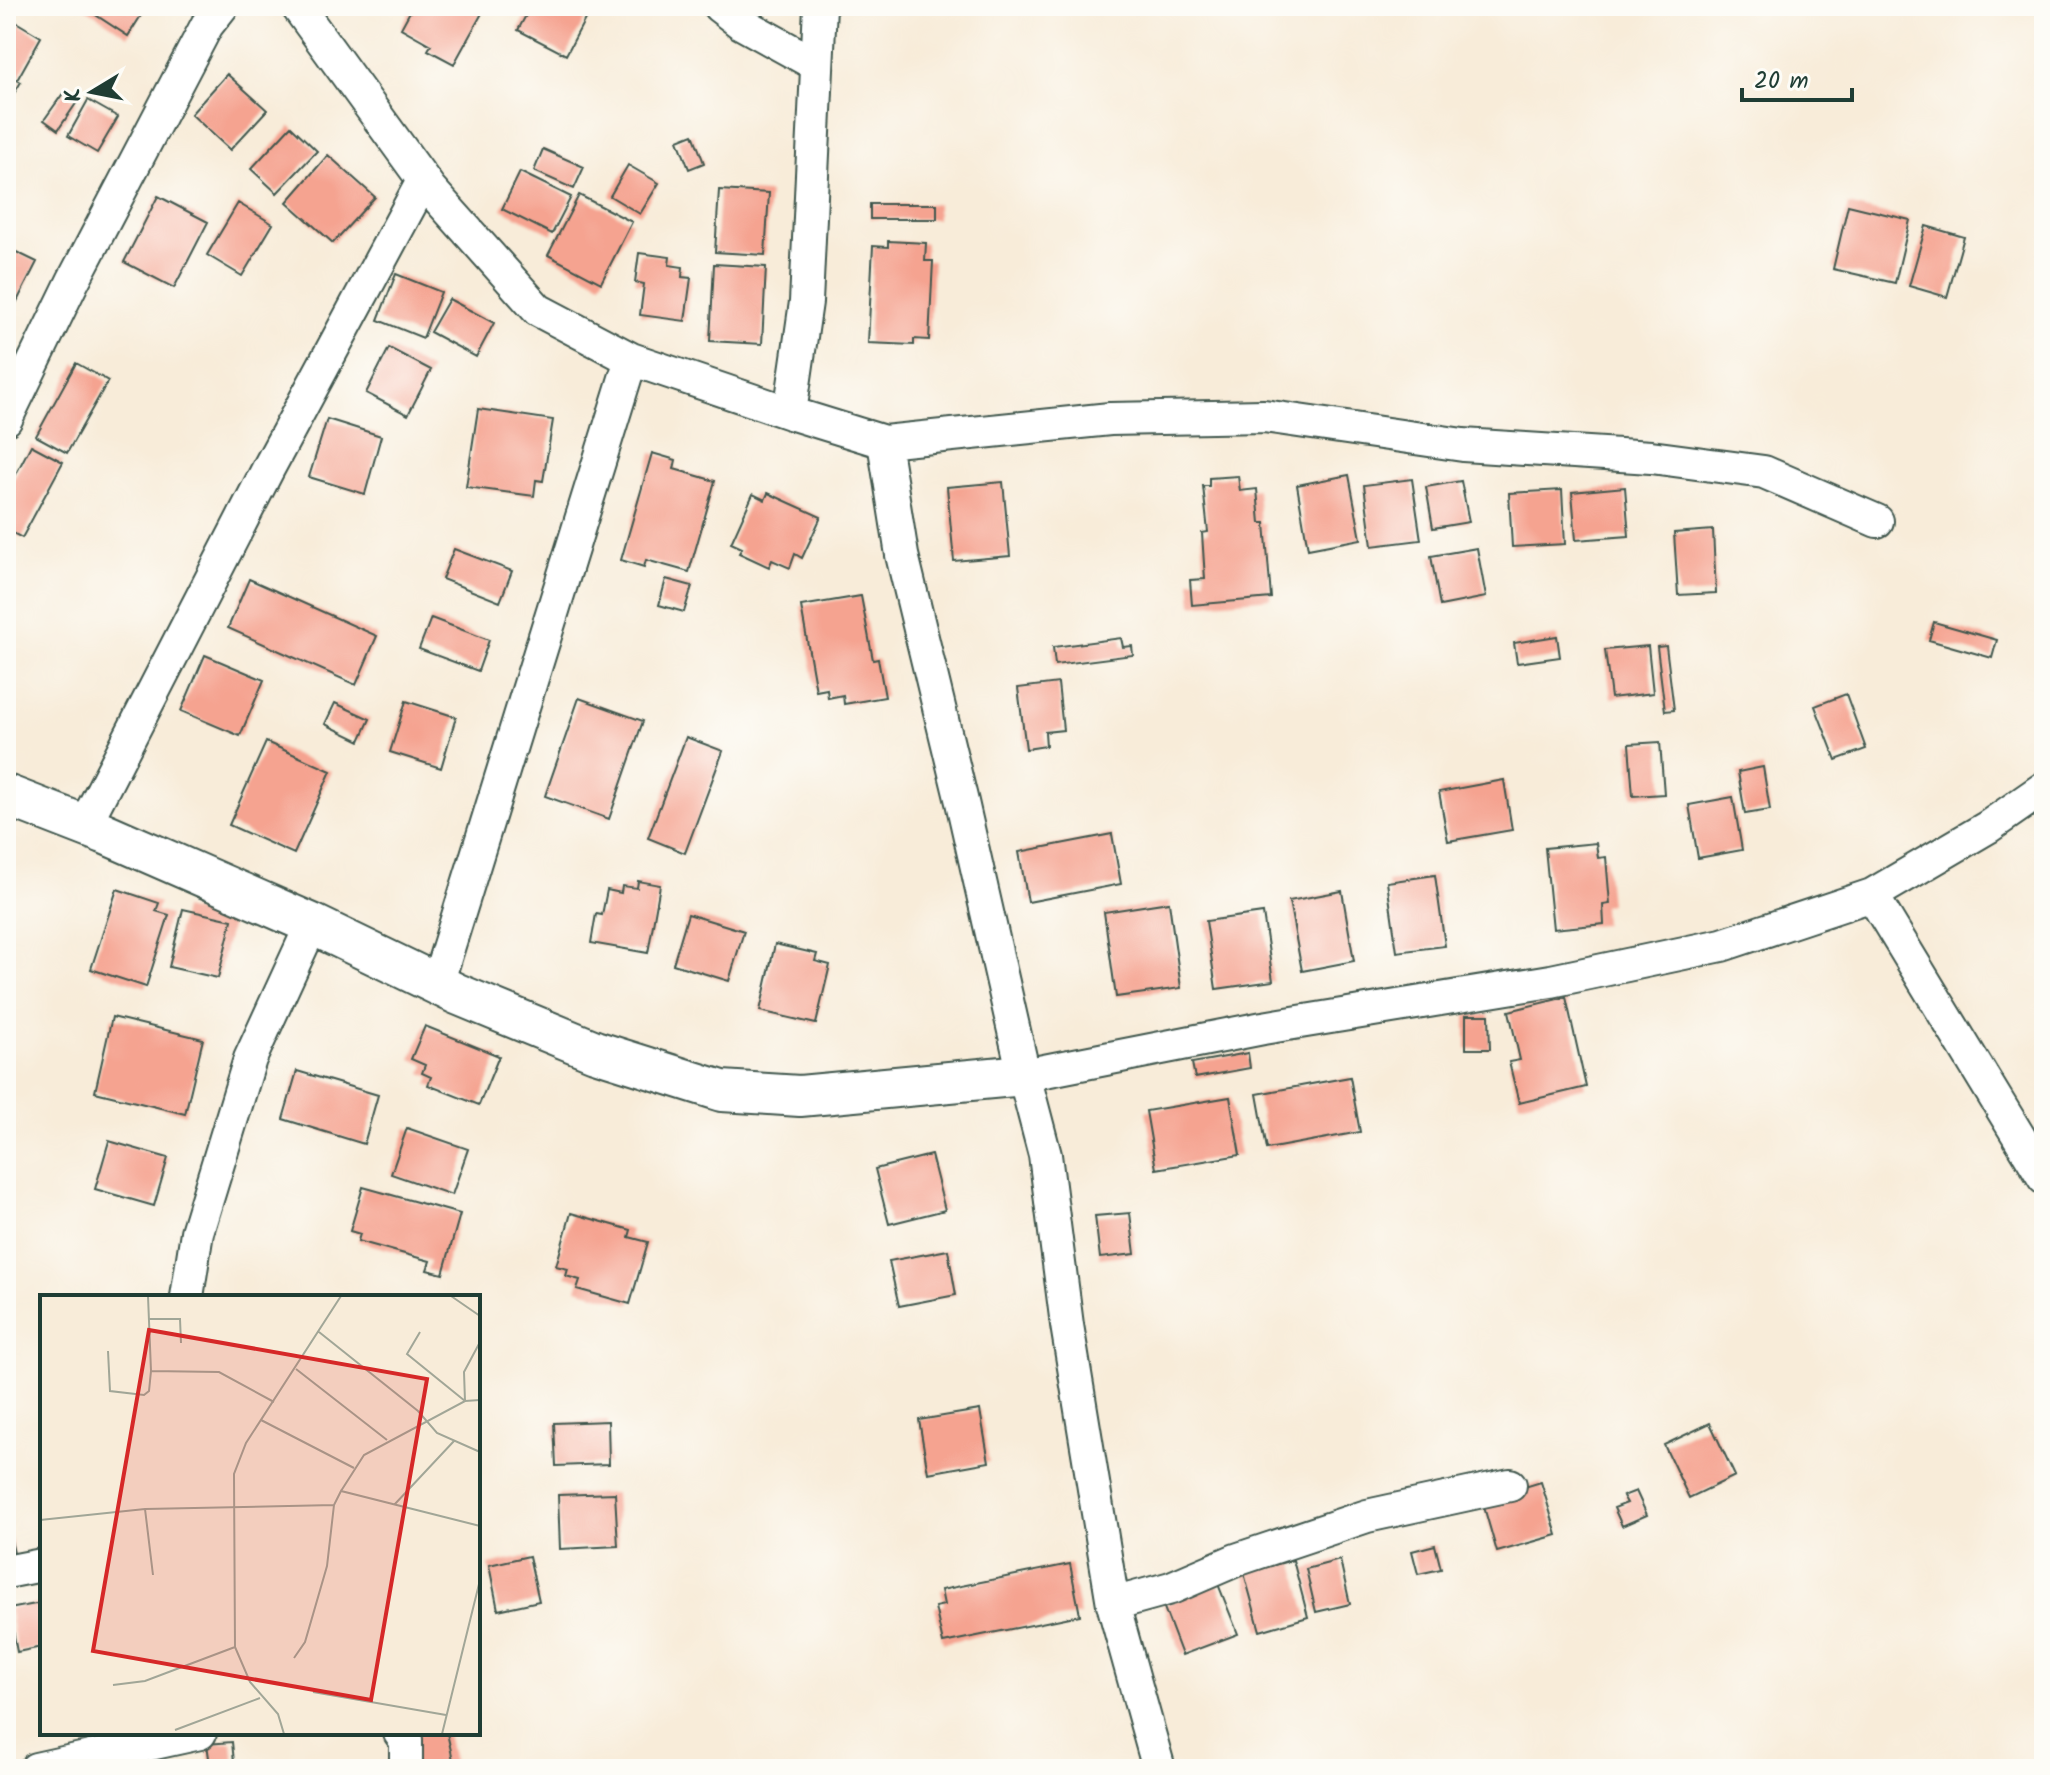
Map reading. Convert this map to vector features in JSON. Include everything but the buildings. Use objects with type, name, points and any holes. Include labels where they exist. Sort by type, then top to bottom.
[{"type":"street","points":[[6,419],[73,281],[200,38],[222,6]]},
{"type":"street","points":[[297,6],[423,181],[538,310],[631,359],[790,413],[884,442],[1110,419],[1264,416],[1463,445],[1651,457],[1764,472],[1877,521]]},
{"type":"street","points":[[719,6],[741,23],[817,65]]},
{"type":"street","points":[[790,413],[806,302],[820,6]]},
{"type":"street","points":[[84,826],[268,469],[423,181]]},
{"type":"street","points":[[437,984],[631,359]]},
{"type":"street","points":[[884,442],[902,555],[1045,1155],[1070,1340],[1113,1604],[1159,1769]]},
{"type":"street","points":[[6,795],[312,924],[437,984],[595,1051],[722,1091],[800,1096],[1024,1075],[1263,1028],[1551,981],[1722,945],[1872,895],[1988,827],[2044,788]]},
{"type":"street","points":[[1872,895],[2044,1178]]},
{"type":"street","points":[[187,1295],[197,1232],[250,1059],[312,924]]},
{"type":"street","points":[[1113,1604],[1171,1588],[1236,1560],[1367,1516],[1510,1485]]},
{"type":"street","points":[[6,1572],[40,1565]]},
{"type":"street","points":[[36,1769],[191,1735]]},
{"type":"street","points":[[402,1735],[406,1740],[406,1769]]}]
